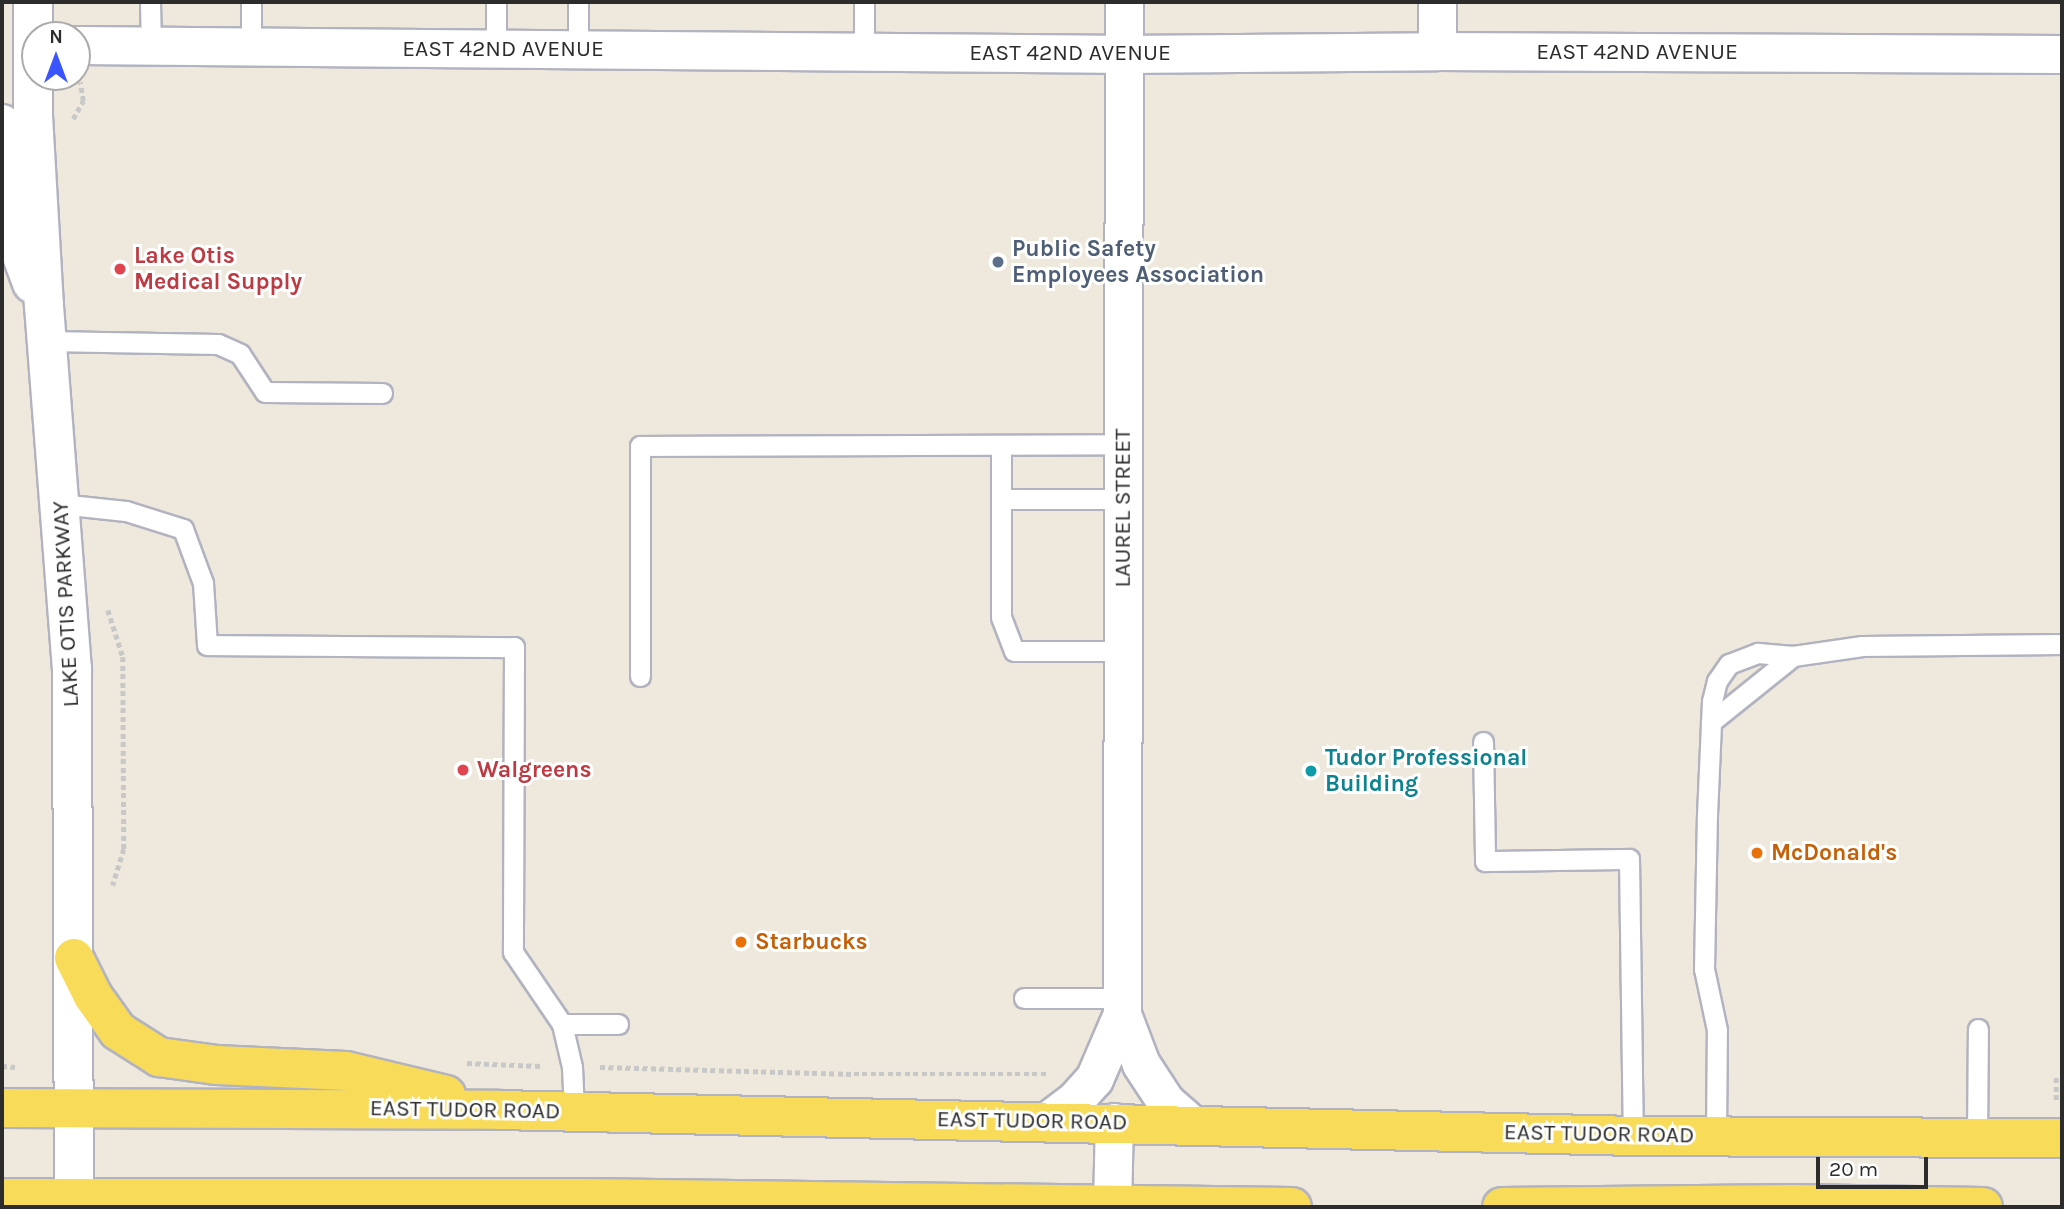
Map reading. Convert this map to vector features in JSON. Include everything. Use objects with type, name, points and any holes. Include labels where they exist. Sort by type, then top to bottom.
[{"type":"main road","points":[[4,2],[21,34]]},
{"type":"main road","name":"LAKE OTIS PARKWAY","points":[[33,2],[33,21]]},
{"type":"main road","name":"LAKE OTIS PARKWAY","points":[[33,91],[46,324],[72,670],[74,1202]]},
{"type":"main road","points":[[2,124],[7,142],[15,240],[46,324]]},
{"type":"main road","points":[[74,958],[93,996],[118,1031],[159,1057],[216,1065],[362,1074],[499,1110]]},
{"type":"main road","name":"EAST TUDOR ROAD","points":[[2,1108],[574,1111],[1633,1136],[1977,1137],[2059,1123]]},
{"type":"main road","points":[[2,1198],[74,1202],[1292,1207]]},
{"type":"main road","points":[[1502,1207],[1983,1207]]},
{"type":"street","name":"LAUREL STREET","points":[[1124,2],[1122,1006],[1141,1064],[1166,1102],[1192,1125]]},
{"type":"street","points":[[1437,2],[1437,51]]},
{"type":"street","name":"EAST 42ND AVENUE","points":[[91,45],[1124,54],[1437,51],[2062,54]]},
{"type":"street","name":"LAUREL STREET","points":[[1047,1121],[1074,1101],[1094,1079],[1122,1006]]},
{"type":"street","points":[[1112,1205],[1114,1122]]},
{"type":"lane","points":[[150,2],[151,45]]},
{"type":"lane","points":[[251,2],[251,47]]},
{"type":"lane","points":[[496,2],[496,49]]},
{"type":"lane","points":[[578,2],[579,50]]},
{"type":"lane","points":[[864,2],[864,52]]},
{"type":"lane","points":[[46,324],[218,344],[240,354],[265,392],[382,393]]},
{"type":"lane","points":[[640,676],[640,446],[1124,444]]},
{"type":"lane","points":[[1000,445],[1002,617],[1014,651],[1123,651]]},
{"type":"lane","points":[[1001,499],[1123,499]]},
{"type":"lane","points":[[60,504],[126,511],[183,529],[203,583],[207,645],[514,647],[513,952],[562,1024],[572,1067],[574,1111]]},
{"type":"lane","points":[[1716,1135],[1717,1030],[1704,969],[1711,722],[1717,681],[1729,664],[1758,653],[1793,656],[1862,646],[2062,644]]},
{"type":"lane","points":[[1711,722],[1793,656]]},
{"type":"lane","points":[[1483,742],[1485,861],[1629,859],[1633,1136]]},
{"type":"lane","points":[[1024,998],[1122,1006]]},
{"type":"lane","points":[[562,1024],[618,1024]]},
{"type":"lane","points":[[1977,1137],[1978,1029]]},
{"type":"path","points":[[457,1062],[854,1074],[1052,1074]]},
{"type":"path","points":[[2056,1076],[2059,1123]]},
{"type":"place","name":"Public Safety Employees Association","points":[[998,262]]},
{"type":"place","name":"Lake Otis Medical Supply","points":[[120,269]]},
{"type":"place","name":"Walgreens","points":[[463,770]]},
{"type":"place","name":"Tudor Professional Building","points":[[1311,771]]},
{"type":"place","name":"McDonald's","points":[[1757,853]]},
{"type":"place","name":"Starbucks","points":[[741,942]]}]
